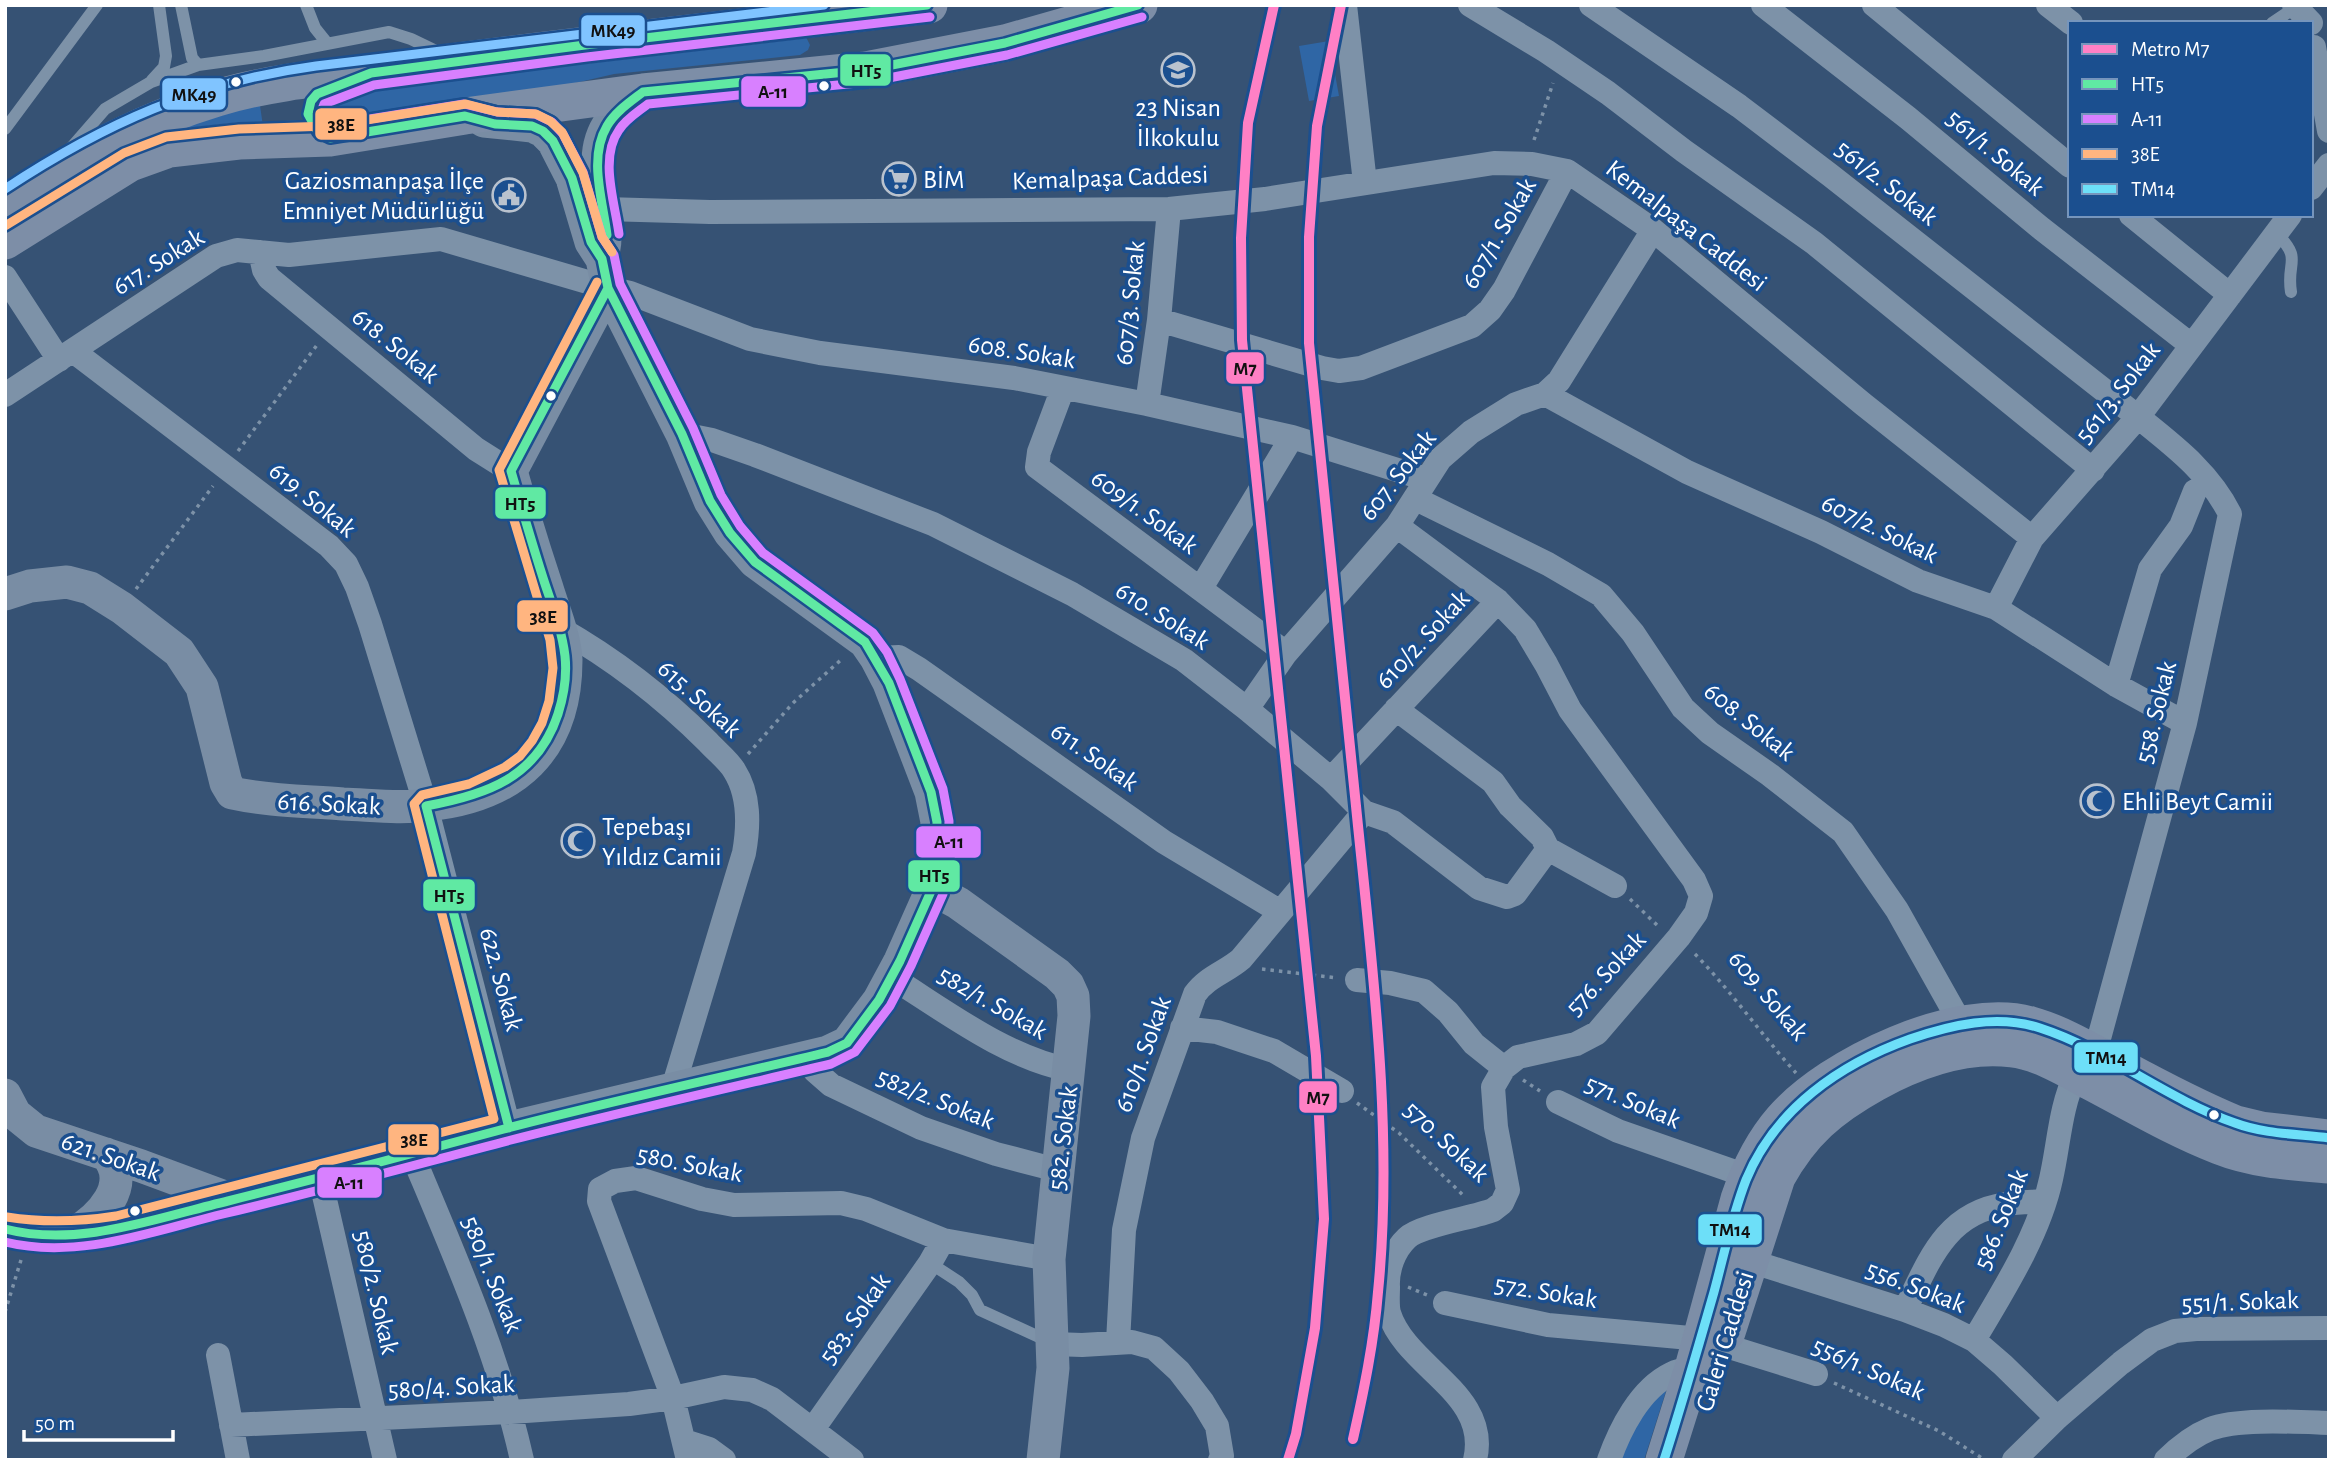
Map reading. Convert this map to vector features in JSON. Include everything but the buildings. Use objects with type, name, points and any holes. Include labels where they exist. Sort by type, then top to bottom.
[{"type":"main road","points":[[5,204],[76,158],[120,135],[163,116],[218,97],[269,85],[929,5]]},
{"type":"main road","points":[[5,241],[130,163],[169,149],[239,141],[331,138],[465,116],[643,92],[866,70],[1005,43],[1139,5]]},
{"type":"main road","points":[[774,80],[814,65],[825,56],[826,48],[818,27],[799,20]]},
{"type":"main road","points":[[331,138],[318,132],[313,124],[308,114],[311,101],[317,94],[371,73]]},
{"type":"main road","name":"Galeri Caddesi","points":[[1687,1460],[1706,1350],[1747,1176],[1763,1144],[1781,1121],[1812,1092],[1888,1048],[1923,1034],[1961,1024],[2001,1021],[2028,1024],[2062,1037],[2085,1063],[2188,1132],[2234,1152],[2265,1159],[2329,1165]]},
{"type":"main road","name":"Galeri Caddesi","points":[[1664,1460],[1706,1350],[1750,1261],[1777,1177],[1789,1155],[1805,1134],[1849,1097],[1887,1076],[1924,1060],[1965,1049],[2014,1049],[2085,1063],[2236,1124],[2260,1130],[2329,1138]]},
{"type":"street","points":[[1345,5],[1366,183]]},
{"type":"street","points":[[1471,5],[1561,61],[1814,243],[2092,470]]},
{"type":"street","name":"561/2. Sokak","points":[[1591,5],[1759,122],[2138,416]]},
{"type":"street","name":"561/1. Sokak","points":[[1763,5],[2191,345]]},
{"type":"street","name":"561/1. Sokak","points":[[1874,5],[2068,164]]},
{"type":"street","points":[[2048,5],[2068,21]]},
{"type":"street","points":[[2313,43],[2329,131]]},
{"type":"street","points":[[511,471],[605,274],[605,209],[596,156],[599,142],[605,128],[616,114],[643,92]]},
{"type":"street","points":[[17,1232],[71,1235],[111,1229],[509,1128],[828,1052],[847,1043],[866,1020],[891,977],[932,889],[937,822],[931,792],[889,683],[870,650],[755,562],[730,533],[710,501],[682,434],[591,242],[572,178],[553,141],[532,126],[495,124],[465,116]]},
{"type":"street","name":"Kemalpaşa Caddesi","points":[[605,209],[710,212],[1169,209],[1265,199],[1494,163],[1532,164],[1567,171],[1653,230],[1863,404],[2032,538]]},
{"type":"street","points":[[2313,185],[2329,165]]},
{"type":"street","name":"607/1. Sokak","points":[[1159,320],[1322,369],[1339,371],[1361,368],[1449,336],[1472,326],[1497,300],[1567,171]]},
{"type":"street","name":"607/3. Sokak","points":[[1147,404],[1159,320],[1169,209]]},
{"type":"street","points":[[2133,217],[2230,295]]},
{"type":"street","name":"561/3. Sokak","points":[[1996,608],[2032,538],[2138,416],[2283,224]]},
{"type":"street","name":"607. Sokak","points":[[1247,709],[1286,653],[1396,526],[1440,459],[1471,432],[1516,404],[1545,394],[1559,381],[1653,230]]},
{"type":"street","name":"617. Sokak","points":[[5,395],[216,256],[237,250],[289,254],[441,239],[605,274]]},
{"type":"street","name":"618. Sokak","points":[[260,252],[264,270],[269,278],[476,449],[511,471]]},
{"type":"street","name":"608. Sokak","points":[[605,274],[630,293],[750,339],[820,353],[1014,378],[1147,404],[1292,437],[1421,489],[1601,595],[1633,632],[1683,708],[1710,733],[1770,775],[1843,832],[1897,910],[1961,1024]]},
{"type":"street","name":"619. Sokak","points":[[5,277],[66,355],[329,546],[346,565],[370,624],[426,806]]},
{"type":"street","name":"609/1. Sokak","points":[[1063,387],[1039,452],[1037,467],[1286,653]]},
{"type":"street","name":"607/2. Sokak","points":[[1545,394],[1687,472],[1821,532],[1918,581],[1996,608],[2116,685],[2185,723]]},
{"type":"street","name":"558. Sokak","points":[[2085,1063],[2185,723],[2230,514],[2212,483],[2182,452],[2138,416]]},
{"type":"street","name":"610. Sokak","points":[[682,434],[712,440],[755,455],[933,524],[1072,594],[1184,660],[1331,779],[1364,812],[1393,822],[1479,888],[1507,897],[1515,894],[1548,849]]},
{"type":"street","points":[[1201,588],[1292,437]]},
{"type":"street","name":"616. Sokak","points":[[5,594],[30,586],[67,582],[90,588],[122,608],[179,652],[202,687],[226,783],[232,793],[257,799],[396,807],[458,801],[492,790],[515,777],[542,751],[557,721],[564,692],[566,658],[559,628],[511,471]]},
{"type":"street","points":[[2116,685],[2150,569],[2181,526],[2195,491]]},
{"type":"street","name":"576. Sokak","points":[[1396,526],[1498,601],[1524,629],[1570,710],[1694,880],[1701,896],[1696,913],[1677,939],[1597,1033],[1576,1044],[1518,1057],[1504,1068]]},
{"type":"street","name":"610/2. Sokak","points":[[1331,779],[1498,601]]},
{"type":"street","name":"615. Sokak","points":[[559,628],[588,645],[698,732],[734,770],[745,800],[749,825],[744,853],[673,1088]]},
{"type":"street","name":"611. Sokak","points":[[870,650],[899,657],[919,669],[1164,842],[1279,911]]},
{"type":"street","points":[[1396,709],[1493,782],[1510,806],[1542,837],[1548,849],[1615,886]]},
{"type":"street","name":"622. Sokak","points":[[426,806],[509,1128]]},
{"type":"street","name":"610/1. Sokak","points":[[1118,1342],[1124,1230],[1143,1138],[1195,994],[1202,984],[1231,968],[1241,959],[1364,812]]},
{"type":"street","name":"582. Sokak","points":[[932,889],[958,903],[1069,985],[1073,996],[1070,1070],[1049,1259],[1054,1344],[1043,1460]]},
{"type":"street","name":"582/1. Sokak","points":[[891,977],[1007,1048],[1043,1065],[1070,1070]]},
{"type":"street","points":[[1357,980],[1390,983],[1424,991],[1448,1012],[1474,1044],[1504,1068],[1493,1087],[1496,1127],[1508,1190],[1502,1202],[1493,1210],[1407,1237],[1394,1256],[1387,1277],[1389,1312],[1398,1332],[1464,1404],[1476,1426],[1478,1448],[1475,1460]]},
{"type":"street","points":[[1182,1028],[1217,1032],[1274,1051],[1342,1091]]},
{"type":"street","name":"582/2. Sokak","points":[[807,1058],[815,1071],[831,1085],[921,1128],[996,1154],[1057,1170]]},
{"type":"street","name":"586. Sokak","points":[[1973,1340],[2021,1256],[2045,1201],[2068,1091],[2085,1063]]},
{"type":"street","name":"621. Sokak","points":[[5,1095],[15,1114],[36,1131],[230,1199]]},
{"type":"street","name":"571. Sokak","points":[[1558,1102],[1618,1131],[1747,1176]]},
{"type":"street","points":[[71,1235],[90,1224],[110,1201],[117,1172],[113,1161],[106,1154]]},
{"type":"street","name":"580/1. Sokak","points":[[412,1154],[485,1330],[511,1412],[522,1460]]},
{"type":"street","name":"580/2. Sokak","points":[[320,1178],[385,1460]]},
{"type":"street","name":"580. Sokak","points":[[686,1450],[673,1398],[599,1202],[600,1189],[615,1181],[636,1178],[702,1199],[734,1205],[841,1203],[866,1209],[943,1240],[1049,1259]]},
{"type":"street","points":[[1905,1310],[1933,1254],[1948,1232],[1969,1215],[2004,1204],[2045,1201]]},
{"type":"street","name":"583. Sokak","points":[[813,1429],[930,1263],[943,1240]]},
{"type":"street","name":"556. Sokak","points":[[1750,1261],[1944,1325],[1973,1340],[2003,1364],[2057,1418]]},
{"type":"street","name":"572. Sokak","points":[[1445,1303],[1548,1325],[1706,1350]]},
{"type":"street","name":"551/1. Sokak","points":[[2057,1418],[2131,1355],[2152,1340],[2175,1331],[2329,1328]]},
{"type":"street","points":[[1054,1344],[1132,1342],[1154,1348],[1179,1371],[1217,1426],[1222,1455],[1220,1460]]},
{"type":"street","points":[[1609,1460],[1617,1438],[1638,1404],[1656,1384],[1706,1350]]},
{"type":"street","name":"556/1. Sokak","points":[[1706,1350],[1816,1374]]},
{"type":"street","points":[[218,1355],[238,1460]]},
{"type":"street","name":"580/4. Sokak","points":[[231,1425],[629,1404],[724,1387],[752,1390],[772,1399],[852,1460]]},
{"type":"street","points":[[2018,1458],[2057,1418]]},
{"type":"street","points":[[2166,1460],[2182,1444],[2212,1428],[2254,1422],[2329,1423]]},
{"type":"street","points":[[686,1450],[709,1449],[724,1460]]},
{"type":"lane","points":[[5,129],[97,5]]},
{"type":"lane","points":[[151,82],[164,67],[166,56],[159,5]]},
{"type":"lane","points":[[181,5],[192,58],[198,65]]},
{"type":"lane","points":[[306,5],[315,29],[327,43]]},
{"type":"lane","points":[[724,28],[764,5]]},
{"type":"lane","points":[[43,180],[105,109],[151,82],[198,65],[389,32],[411,39],[456,61]]},
{"type":"lane","points":[[2283,224],[2293,260],[2291,292]]},
{"type":"lane","points":[[930,1263],[959,1282],[972,1295],[980,1310],[1054,1344]]},
{"type":"path","points":[[1534,140],[1561,61]]},
{"type":"path","points":[[734,770],[827,671],[870,650]]},
{"type":"path","name":"609. Sokak","points":[[1615,886],[1677,939],[1723,984],[1812,1092]]},
{"type":"path","points":[[1241,959],[1258,969],[1357,980]]},
{"type":"path","name":"571. Sokak","points":[[1504,1068],[1558,1102]]},
{"type":"path","name":"570. Sokak","points":[[1342,1091],[1399,1133],[1482,1214]]},
{"type":"path","points":[[5,1312],[17,1232]]},
{"type":"path","points":[[1387,1277],[1445,1303]]},
{"type":"path","name":"556/1. Sokak","points":[[1816,1374],[1939,1432],[1986,1460]]},
{"type":"shaded area","points":[[805,35],[810,45],[808,50],[800,55],[614,74],[571,84],[328,121],[322,115],[324,102],[338,96]]},
{"type":"shaded area","points":[[1329,41],[1339,96],[1309,101],[1299,46]]},
{"type":"shaded area","points":[[259,99],[263,126],[72,171]]},
{"type":"shaded area","points":[[1667,1388],[1644,1460],[1617,1460],[1638,1420]]},
{"type":"metro line","name":"M7","points":[[1274,5],[1248,123],[1241,238],[1242,340],[1316,1056],[1324,1219],[1315,1328],[1296,1434],[1288,1460]]},
{"type":"metro line","name":"M7","points":[[1341,5],[1317,126],[1309,237],[1309,343],[1368,927],[1382,1110],[1384,1171],[1378,1292],[1368,1366],[1353,1439]]},
{"type":"transit line","name":"MK49","points":[[5,189],[42,165],[116,125],[192,95],[273,73],[824,5]]},
{"type":"transit line","name":"HT5","points":[[5,1229],[61,1235],[117,1229],[544,1119],[828,1052],[847,1043],[879,1000],[900,961],[932,889],[936,861],[937,822],[931,792],[889,683],[865,642],[755,562],[730,533],[710,501],[682,434],[608,288],[602,259],[591,242],[572,178],[553,141],[543,131],[532,126],[495,124],[465,116],[330,138],[318,132],[308,114],[311,101],[317,94],[371,73],[927,5]]},
{"type":"transit line","name":"HT5","points":[[607,235],[598,180],[601,138],[614,116],[643,92],[866,70],[1005,43],[1138,5]]},
{"type":"transit line","name":"A-11","points":[[5,1242],[60,1248],[88,1246],[143,1235],[551,1130],[831,1064],[855,1052],[890,1006],[943,894],[948,863],[949,821],[943,789],[900,679],[887,652],[873,633],[763,553],[740,526],[721,495],[693,428],[620,284],[614,255],[602,237],[583,172],[563,134],[552,122],[535,114],[497,112],[464,104],[332,125],[327,123],[321,112],[324,104],[374,85],[930,17]]},
{"type":"transit line","name":"A-11","points":[[619,234],[610,181],[610,154],[613,141],[622,126],[648,104],[868,82],[1007,55],[1142,17]]},
{"type":"transit line","name":"38E","points":[[5,226],[124,153],[166,137],[239,129],[329,126],[466,104],[497,112],[536,114],[550,121],[562,132],[583,173],[602,237],[612,252]]},
{"type":"transit line","name":"38E","points":[[7,1217],[62,1221],[116,1216],[494,1119],[414,804],[422,795],[469,784],[505,767],[520,756],[542,723],[549,701],[553,668],[550,640],[499,470],[597,282]]},
{"type":"transit line","name":"HT5","points":[[509,1128],[426,806],[469,796],[507,780],[537,754],[549,736],[558,714],[565,678],[564,647],[511,471],[608,288]]},
{"type":"transit line","name":"TM14","points":[[1664,1460],[1714,1292],[1736,1207],[1759,1155],[1774,1132],[1813,1092],[1835,1076],[1884,1049],[1926,1034],[1974,1023],[2024,1024],[2065,1037],[2185,1101],[2235,1123],[2269,1132],[2329,1138]]},
{"type":"place","name":"23 Nisan İlkokulu","points":[[1178,70]]},
{"type":"place","name":"BİM","points":[[899,179]]},
{"type":"place","name":"Gaziosmanpaşa İlçe Emniyet Müdürlüğü","points":[[509,195]]},
{"type":"place","name":"Ehli Beyt Camii","points":[[2097,801]]},
{"type":"place","name":"Tepebaşı Yıldız Camii","points":[[578,841]]}]
